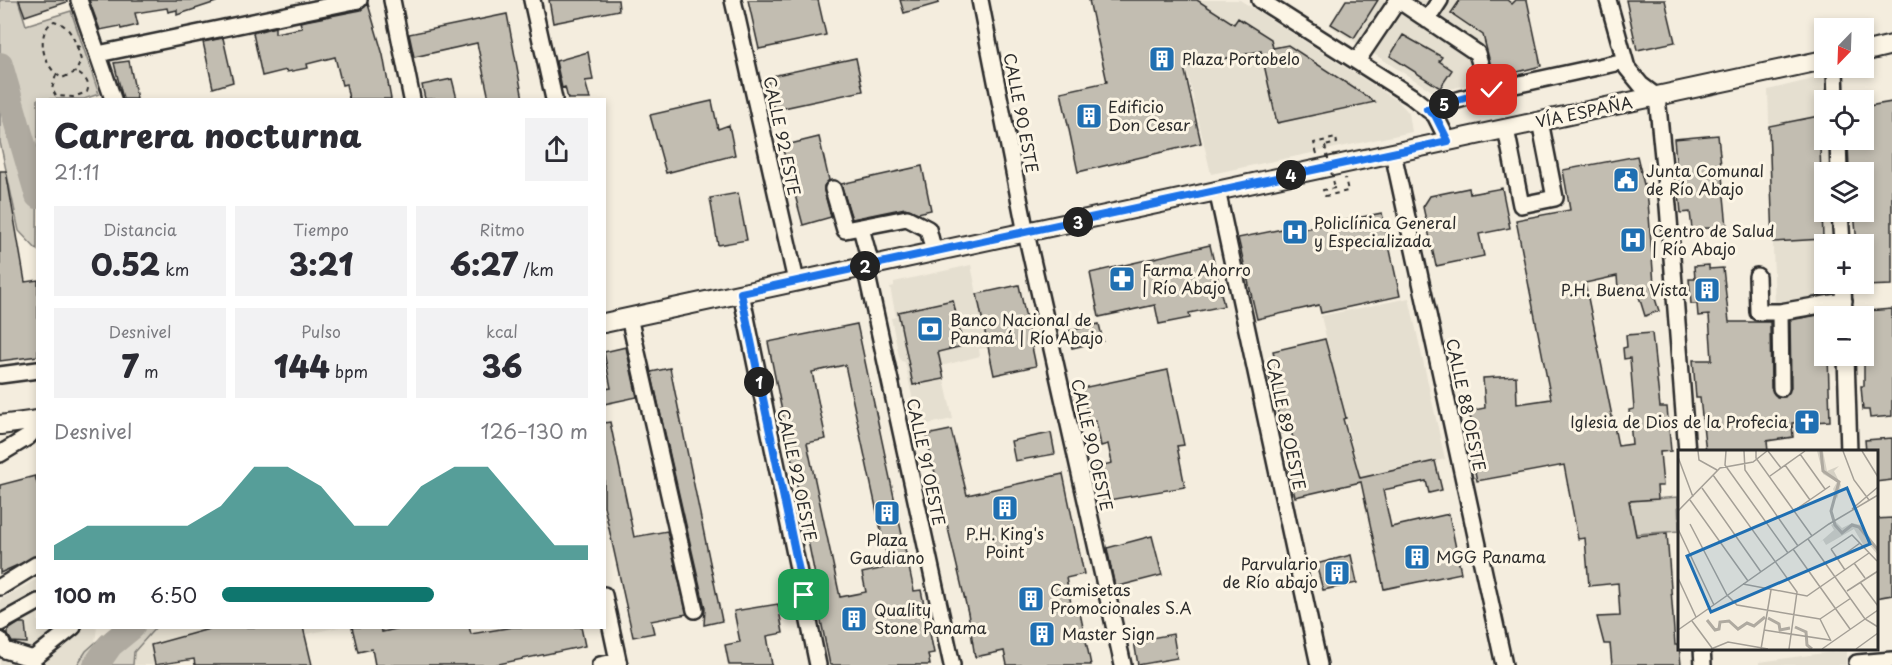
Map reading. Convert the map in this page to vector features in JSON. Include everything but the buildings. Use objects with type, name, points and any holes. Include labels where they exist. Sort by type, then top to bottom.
[{"type":"main road","points":[[1874,49],[1892,45]]},
{"type":"main road","name":"VÍA ESPAÑA","points":[[606,321],[1026,233],[1814,62]]},
{"type":"main road","points":[[0,425],[36,420]]},
{"type":"street","points":[[79,0],[113,98]]},
{"type":"street","points":[[98,54],[359,0]]},
{"type":"street","points":[[392,0],[412,98]]},
{"type":"street","points":[[532,0],[554,98]]},
{"type":"street","name":"CALLE 92 ESTE","points":[[733,0],[796,281]]},
{"type":"street","name":"CALLE 90 ESTE","points":[[981,0],[1026,233]]},
{"type":"street","points":[[1260,0],[1357,61],[1427,109],[1435,115],[1448,141]]},
{"type":"street","points":[[1357,61],[1398,0],[1477,53],[1488,91]]},
{"type":"street","points":[[1427,20],[1440,0]]},
{"type":"street","points":[[1608,0],[1632,78],[1657,96],[1687,450]]},
{"type":"street","points":[[1427,109],[1488,91],[1625,61]]},
{"type":"street","points":[[1506,129],[1521,205],[1555,198],[1540,122]]},
{"type":"street","name":"CALLE 88 OESTE","points":[[1393,153],[1504,665]]},
{"type":"street","points":[[833,189],[842,227],[849,230],[907,218],[928,229],[934,252]]},
{"type":"street","name":"CALLE 89 OESTE","points":[[1217,190],[1319,665]]},
{"type":"street","name":"CALLE 91 OESTE","points":[[861,228],[952,665]]},
{"type":"street","name":"CALLE 90 OESTE","points":[[1026,233],[1123,665]]},
{"type":"street","points":[[1757,276],[1758,312],[1814,310]]},
{"type":"street","name":"CALLE 92 OESTE","points":[[741,293],[818,665]]},
{"type":"street","points":[[1780,312],[1781,388]]},
{"type":"street","points":[[629,317],[695,610]]},
{"type":"street","points":[[1846,366],[1850,450]]},
{"type":"street","points":[[0,375],[36,370]]},
{"type":"street","points":[[0,454],[34,437]]},
{"type":"street","points":[[0,587],[36,565]]},
{"type":"street","points":[[0,622],[36,603]]},
{"type":"street","points":[[600,665],[619,663],[606,604]]},
{"type":"street","points":[[0,640],[4,650],[33,662],[71,629]]},
{"type":"street","points":[[1702,650],[1703,665]]},
{"type":"street","points":[[1857,659],[1892,660]]},
{"type":"path","points":[[54,21],[62,23],[69,30],[81,60],[76,72],[62,78],[56,75],[47,62],[43,33],[48,24],[54,21]]},
{"type":"path","points":[[77,47],[83,46]]},
{"type":"path","points":[[56,75],[52,89],[57,96],[73,97],[87,92],[89,87],[87,80],[76,72]]},
{"type":"path","points":[[1314,143],[1335,138],[1337,143],[1325,146],[1335,188],[1323,190],[1325,196],[1347,191]]},
{"type":"shaded area","points":[[0,0],[18,0],[26,25],[71,11],[99,94],[87,98],[36,98],[36,249],[19,231],[0,142]]},
{"type":"shaded area","points":[[1089,0],[1240,0],[1398,101],[1409,113],[1412,132],[1211,174],[1186,67],[1107,83]]},
{"type":"shaded area","points":[[1346,0],[1527,0],[1541,66],[1435,93],[1330,26]]},
{"type":"shaded area","points":[[1825,78],[1827,90],[1814,90],[1814,150],[1832,150],[1832,162],[1814,162],[1814,222],[1835,222],[1836,234],[1814,234],[1814,294],[1838,294],[1838,298],[1775,309],[1768,90]]},
{"type":"shaded area","points":[[971,265],[988,348],[979,349],[980,356],[941,366],[953,419],[918,426],[905,362],[901,361],[899,356],[891,318],[896,317],[890,287],[894,286],[894,282]]},
{"type":"shaded area","points":[[1409,298],[1445,459],[1360,478],[1321,316]]},
{"type":"shaded area","points":[[1678,497],[1678,531],[1636,534],[1629,501]]},
{"type":"shaded area","points":[[36,580],[36,629],[97,629],[95,642],[77,665],[0,665],[0,600]]},
{"type":"shaded area","points":[[111,629],[154,629],[134,652],[133,665],[77,665],[86,651]]},
{"type":"shaded area","points":[[154,629],[330,629],[167,665],[133,665],[134,652]]},
{"type":"shaded area","points":[[1846,650],[1846,665],[1759,665],[1759,662]]},
{"type":"waterway","points":[[0,65],[36,189]]},
{"type":"waterway","points":[[96,665],[110,645],[130,629]]},
{"type":"place","name":"Plaza Portobelo","points":[[1162,59]]},
{"type":"place","name":"Edificio Don Cesar","points":[[1089,116]]},
{"type":"place","name":"Junta Comunal de Río Abajo","points":[[1626,180]]},
{"type":"place","name":"Policlínica General y Especializada","points":[[1295,232]]},
{"type":"place","name":"Centro de Salud | Río Abajo","points":[[1633,240]]},
{"type":"place","name":"Farma Ahorro | Río Abajo","points":[[1122,279]]},
{"type":"place","name":"P.H. Buena Vista","points":[[1707,290]]},
{"type":"place","name":"Banco Nacional de Panamá | Río Abajo","points":[[930,329]]},
{"type":"place","name":"Iglesia de Dios de la Profecia","points":[[1807,422]]},
{"type":"place","name":"P.H. King's Point","points":[[1005,508]]},
{"type":"place","name":"Plaza Gaudiano","points":[[887,513]]},
{"type":"place","name":"MGG Panama","points":[[1417,557]]},
{"type":"place","name":"Parvulario de Río abajo","points":[[1337,573]]},
{"type":"place","name":"Camisetas Promocionales S.A","points":[[1031,599]]},
{"type":"place","name":"Quality Stone Panama","points":[[854,619]]},
{"type":"place","name":"Master Sign","points":[[1042,634]]},
{"type":"route","points":[[804,595],[741,293],[1448,141],[1435,115],[1427,109],[1492,90]]}]
